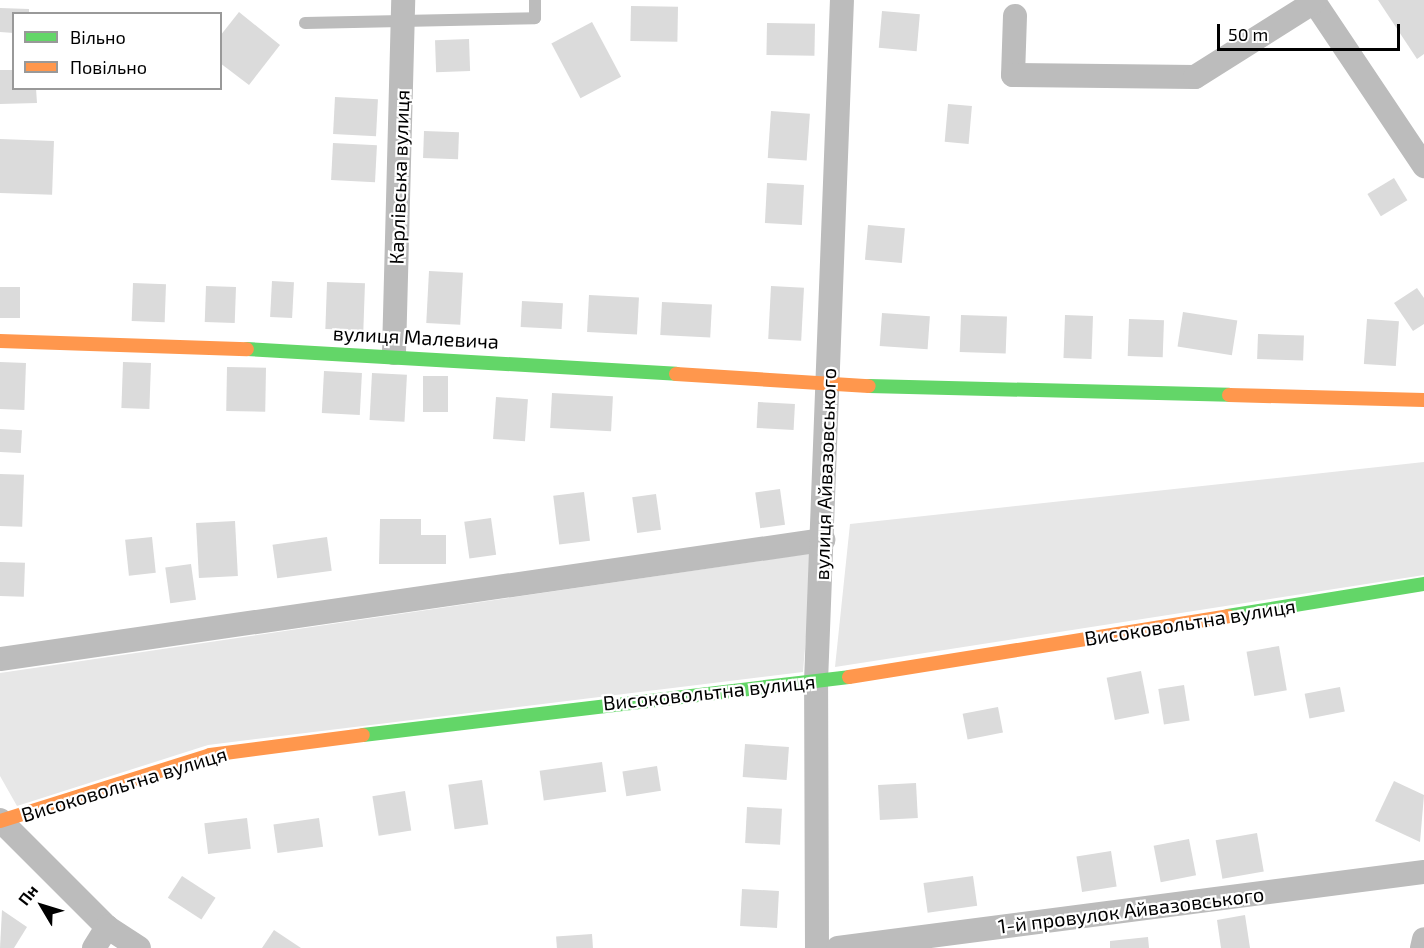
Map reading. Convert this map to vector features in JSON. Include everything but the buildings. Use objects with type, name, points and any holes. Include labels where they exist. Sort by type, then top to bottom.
[{"type":"street","name":"вулиця Айвазовського","points":[[817,948],[816,682],[842,0]]},
{"type":"street","points":[[1015,16],[1013,75],[1195,76],[1313,1],[1424,166]]},
{"type":"street","name":"Карлівська вулиця","points":[[394,353],[403,10]]},
{"type":"street","name":"вулиця Малевича","points":[[0,341],[394,353],[829,385]]},
{"type":"street","points":[[829,385],[1424,400]]},
{"type":"street","points":[[0,659],[823,540]]},
{"type":"street","name":"Високовольтна вулиця","points":[[0,820],[210,755],[687,692],[816,682],[1424,584]]},
{"type":"street","points":[[0,820],[107,927],[139,948]]},
{"type":"street","name":"1-й провулок Айвазовського","points":[[838,948],[1424,872]]},
{"type":"street","points":[[94,948],[107,927]]},
{"type":"street","points":[[1422,948],[1424,939]]},
{"type":"lane","points":[[305,23],[403,10],[536,18],[535,0]]},
{"type":"shaded area","points":[[1424,462],[1424,575],[835,667],[850,524]]},
{"type":"shaded area","points":[[813,553],[803,672],[208,745],[17,806],[0,776],[0,673]]},
{"type":"traffic: fast","points":[[247,349],[676,374]]},
{"type":"traffic: fast","points":[[869,386],[1229,395]]},
{"type":"traffic: fast","points":[[1228,616],[1424,584]]},
{"type":"traffic: fast","points":[[363,735],[849,677]]},
{"type":"traffic: slow","points":[[0,341],[247,349]]},
{"type":"traffic: slow","points":[[676,374],[869,386]]},
{"type":"traffic: slow","points":[[1229,395],[1424,400]]},
{"type":"traffic: slow","points":[[849,677],[1228,616]]},
{"type":"traffic: slow","points":[[0,821],[210,755],[363,735]]}]
